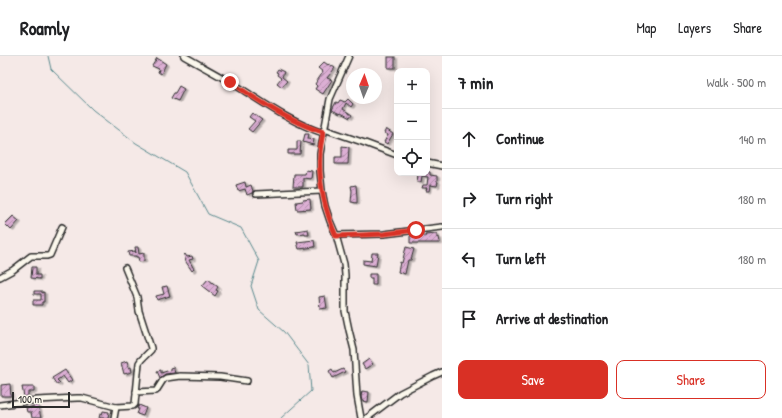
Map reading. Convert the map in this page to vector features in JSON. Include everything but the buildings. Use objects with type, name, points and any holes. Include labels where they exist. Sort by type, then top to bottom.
[{"type":"street","points":[[184,56],[290,119],[312,129],[365,143],[394,154]]},
{"type":"street","points":[[349,56],[330,99],[320,154],[320,171],[322,191],[345,270],[345,311],[354,350],[357,396],[361,418]]},
{"type":"street","points":[[430,164],[442,166]]},
{"type":"street","points":[[256,194],[322,191]]},
{"type":"street","points":[[0,277],[31,256],[50,255],[62,227]]},
{"type":"street","points":[[336,236],[399,233],[442,227]]},
{"type":"street","points":[[0,405],[37,400],[77,398],[116,407],[133,406],[135,404],[139,363],[151,350],[151,348],[139,311],[137,297],[125,268]]},
{"type":"street","points":[[367,418],[400,393],[442,372]]},
{"type":"street","points":[[136,392],[156,391],[166,378],[180,376],[220,377],[247,381]]},
{"type":"street","points":[[114,418],[116,407]]},
{"type":"waterway","points":[[48,56],[51,69],[93,110],[136,143],[185,172],[208,214],[241,228],[259,261],[251,286],[259,310],[284,332],[309,365],[311,391],[281,418]]},
{"type":"route","points":[[230,82],[290,119],[312,129],[323,132],[320,154],[322,191],[330,221],[336,236],[399,233],[416,230]]}]
